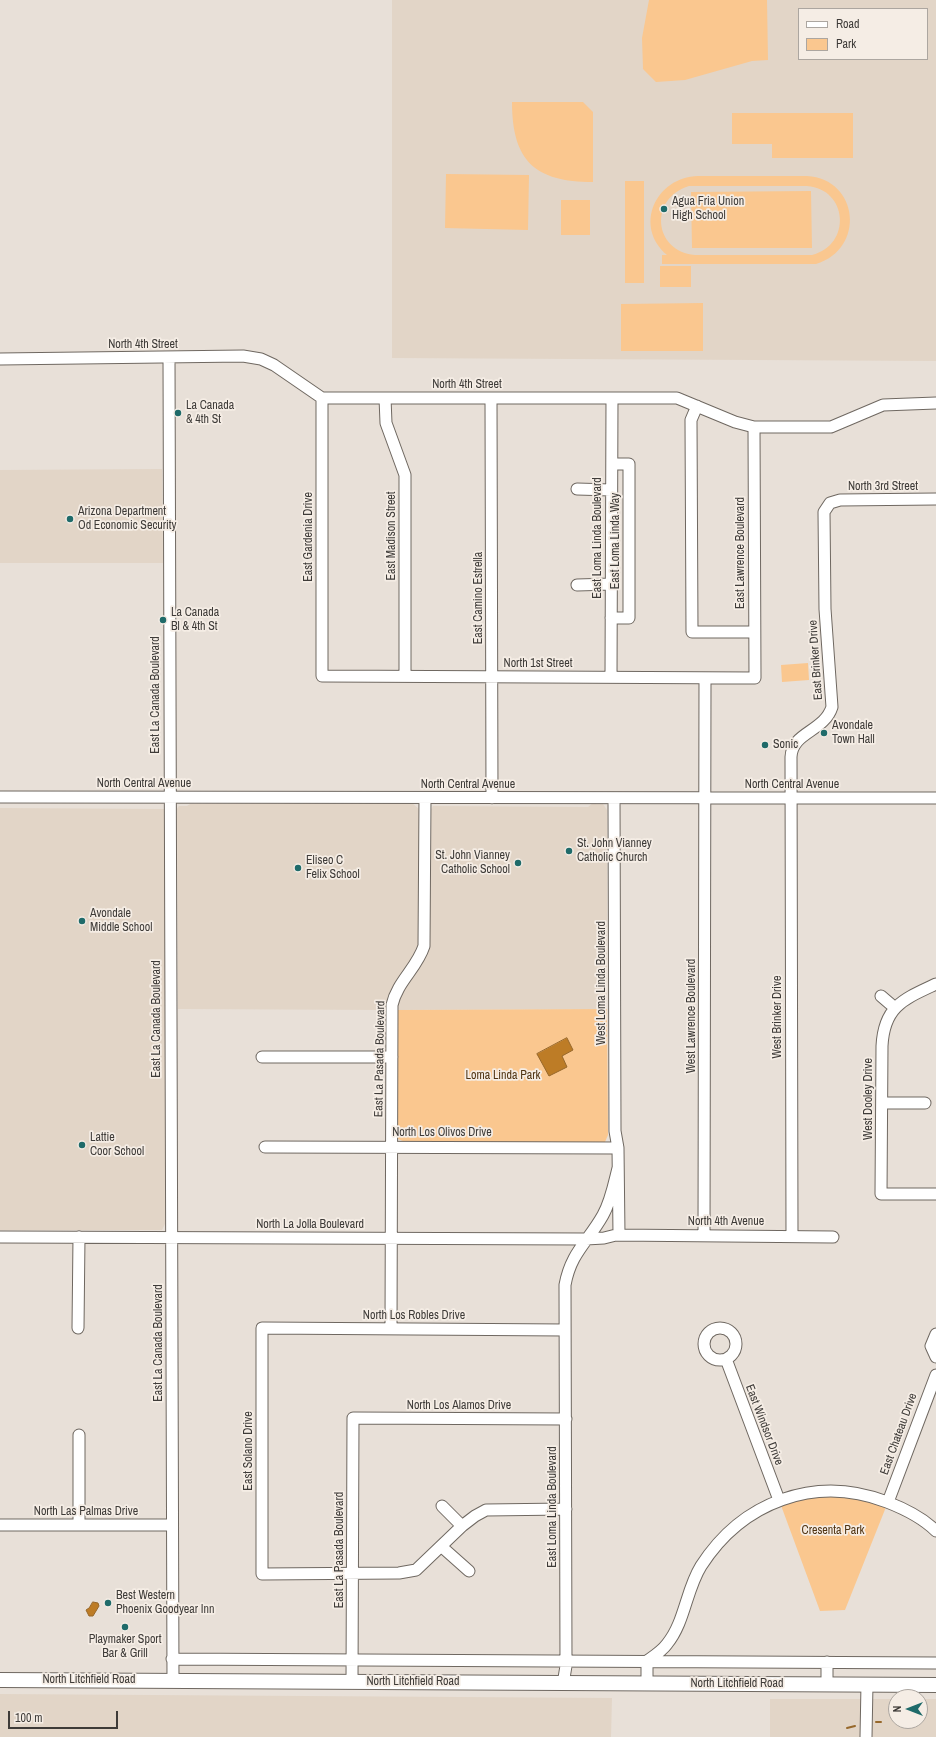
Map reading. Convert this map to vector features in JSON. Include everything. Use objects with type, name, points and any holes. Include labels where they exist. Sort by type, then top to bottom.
[{"type":"main road","name":"North Litchfield Road","points":[[0,1680],[936,1685]]},
{"type":"street","name":"North 4th Street","points":[[0,359],[243,356],[261,359],[274,365],[322,398],[676,398],[735,422],[754,427],[831,427],[882,405],[936,404]]},
{"type":"street","name":"East La Canada Boulevard","points":[[169,358],[173,1681]]},
{"type":"street","name":"East Gardenia Drive","points":[[322,398],[322,676]]},
{"type":"street","name":"East Madison Street","points":[[385,398],[386,423],[405,475],[405,676]]},
{"type":"street","name":"East Camino Estrella","points":[[491,398],[493,677],[492,798]]},
{"type":"street","name":"East Loma Linda Boulevard","points":[[611,677],[612,398]]},
{"type":"street","points":[[697,406],[692,420],[692,632],[754,632]]},
{"type":"street","name":"East Lawrence Boulevard","points":[[754,427],[754,678]]},
{"type":"street","name":"East Loma Linda Way","points":[[611,618],[629,618],[629,464],[612,464]]},
{"type":"street","points":[[577,489],[611,490]]},
{"type":"street","name":"North 3rd Street","points":[[830,503],[840,500],[936,499]]},
{"type":"street","name":"East Brinker Drive","points":[[790,798],[791,757],[793,747],[801,738],[826,720],[832,707],[825,609],[824,512],[830,503]]},
{"type":"street","points":[[577,585],[611,584]]},
{"type":"street","name":"North 1st Street","points":[[322,676],[754,678]]},
{"type":"street","points":[[705,678],[706,798]]},
{"type":"street","name":"North Central Avenue","points":[[0,797],[936,798]]},
{"type":"street","name":"East La Pasada Boulevard","points":[[391,1329],[392,1057],[394,997],[399,986],[420,956],[424,946],[425,798]]},
{"type":"street","name":"West Loma Linda Boulevard","points":[[614,798],[615,1125],[618,1148],[619,1235]]},
{"type":"street","name":"West Lawrence Boulevard","points":[[704,1235],[706,798]]},
{"type":"street","name":"West Brinker Drive","points":[[790,798],[792,1236]]},
{"type":"street","points":[[881,996],[894,1008],[906,999],[936,984]]},
{"type":"street","name":"West Dooley Drive","points":[[894,1008],[888,1019],[883,1036],[881,1194],[936,1194]]},
{"type":"street","points":[[262,1057],[392,1057]]},
{"type":"street","points":[[882,1103],[926,1103]]},
{"type":"street","name":"North Los Olivos Drive","points":[[266,1146],[618,1148]]},
{"type":"street","name":"West Loma Linda Boulevard","points":[[565,1330],[566,1278],[572,1259],[607,1207],[618,1168]]},
{"type":"street","name":"North La Jolla Boulevard","points":[[0,1237],[586,1239],[619,1235]]},
{"type":"street","name":"North 4th Avenue","points":[[619,1235],[833,1237]]},
{"type":"street","points":[[78,1328],[79,1238]]},
{"type":"street","name":"North Los Robles Drive","points":[[262,1328],[565,1330]]},
{"type":"street","name":"East Solano Drive","points":[[262,1328],[262,1574],[353,1573]]},
{"type":"street","name":"East Loma Linda Boulevard","points":[[563,1684],[566,1661],[565,1330]]},
{"type":"street","points":[[936,1334],[931,1346],[936,1357]]},
{"type":"street","name":"East Windsor Drive","points":[[726,1359],[779,1500]]},
{"type":"street","name":"East Chateau Drive","points":[[888,1502],[936,1375]]},
{"type":"street","name":"East La Pasada Boulevard","points":[[352,1682],[353,1418]]},
{"type":"street","name":"North Los Alamos Drive","points":[[353,1418],[566,1419]]},
{"type":"street","points":[[79,1435],[79,1525]]},
{"type":"street","points":[[647,1683],[647,1662],[668,1644],[676,1631],[700,1567],[718,1544],[737,1524],[751,1514],[779,1500],[809,1492],[834,1491],[858,1493],[888,1502],[909,1512],[936,1531]]},
{"type":"street","points":[[442,1506],[462,1526]]},
{"type":"street","points":[[353,1573],[399,1573],[416,1570],[442,1547],[462,1526],[486,1510],[566,1509]]},
{"type":"street","name":"North Las Palmas Drive","points":[[0,1525],[172,1525]]},
{"type":"street","points":[[442,1547],[469,1571]]},
{"type":"street","name":"North Litchfield Road","points":[[172,1659],[936,1663]]},
{"type":"street","points":[[827,1662],[827,1684]]},
{"type":"street","points":[[866,1737],[867,1684]]},
{"type":"shaded area","name":"Agua Fria Union High School","points":[[392,0],[936,0],[936,361],[392,358]]},
{"type":"shaded area","points":[[162,469],[163,563],[0,563],[0,470]]},
{"type":"shaded area","name":"St. John Vianney Catholic School","points":[[594,802],[603,804],[607,810],[607,1009],[397,1010],[398,999],[426,955],[430,937],[429,813],[433,806],[588,807]]},
{"type":"shaded area","name":"Eliseo C Felix School","points":[[412,803],[419,809],[420,924],[418,944],[412,959],[397,980],[389,995],[386,1010],[178,1009],[177,809],[179,806],[187,806],[190,804]]},
{"type":"shaded area","points":[[0,808],[165,809],[165,1224],[162,1230],[0,1230]]},
{"type":"shaded area","points":[[567,1038],[573,1050],[562,1056],[567,1067],[549,1076],[537,1054]]},
{"type":"shaded area","points":[[93,1602],[98,1603],[99,1606],[93,1616],[89,1616],[86,1610]]},
{"type":"shaded area","points":[[0,1694],[612,1698],[611,1737],[0,1737]]},
{"type":"shaded area","points":[[770,1699],[888,1699],[888,1729],[928,1729],[928,1699],[936,1699],[936,1737],[770,1737]]},
{"type":"green space","points":[[649,0],[767,0],[768,60],[752,61],[685,80],[656,82],[643,69],[642,38]]},
{"type":"green space","points":[[512,102],[583,102],[593,112],[593,182],[556,178],[542,172],[531,164],[522,153],[516,139]]},
{"type":"green space","points":[[732,113],[853,113],[853,158],[772,158],[772,144],[732,144]]},
{"type":"green space","points":[[446,174],[529,175],[528,230],[445,228]]},
{"type":"green space","points":[[698,176],[807,176],[824,180],[837,189],[846,201],[850,216],[849,230],[843,244],[832,256],[816,264],[662,264],[662,255],[667,255],[657,243],[652,231],[651,218],[654,205],[661,194],[671,185],[683,178]],"holes":[[[689,186],[807,186],[821,189],[831,197],[837,207],[840,218],[839,230],[834,240],[825,249],[812,255],[695,255],[681,251],[671,244],[664,235],[661,224],[662,212],[667,201],[676,192]]]},
{"type":"green space","points":[[625,181],[644,181],[644,283],[625,283]]},
{"type":"green space","points":[[811,191],[812,248],[692,248],[691,192]]},
{"type":"green space","points":[[561,200],[590,200],[590,235],[561,235]]},
{"type":"green space","points":[[660,266],[691,266],[691,287],[660,287]]},
{"type":"green space","points":[[703,303],[703,351],[621,351],[621,304]]},
{"type":"green space","points":[[808,663],[809,680],[782,682],[781,665]]},
{"type":"green space","name":"Loma Linda Park","points":[[607,1009],[608,1135],[605,1142],[405,1142],[398,1139],[397,1010]]},
{"type":"green space","name":"Cresenta Park","points":[[826,1491],[886,1507],[845,1610],[820,1611],[779,1500]]},
{"type":"waterway","points":[[876,1722],[881,1722]]},
{"type":"waterway","points":[[847,1728],[855,1726]]},
{"type":"place","name":"Agua Fria Union High School","points":[[664,209]]},
{"type":"place","name":"La Canada & 4th St","points":[[178,413]]},
{"type":"place","name":"Arizona Department Od Economic Security","points":[[70,519]]},
{"type":"place","name":"La Canada Bl & 4th St","points":[[163,620]]},
{"type":"place","name":"Avondale Town Hall","points":[[824,733]]},
{"type":"place","name":"Sonic","points":[[765,745]]},
{"type":"place","name":"St. John Vianney Catholic Church","points":[[569,851]]},
{"type":"place","name":"St. John Vianney Catholic School","points":[[518,863]]},
{"type":"place","name":"Eliseo C Felix School","points":[[298,868]]},
{"type":"place","name":"Avondale Middle School","points":[[82,921]]},
{"type":"place","name":"Lattie Coor School","points":[[82,1145]]},
{"type":"place","name":"Best Western Phoenix Goodyear Inn","points":[[108,1603]]},
{"type":"place","name":"Playmaker Sport Bar & Grill","points":[[125,1627]]}]
